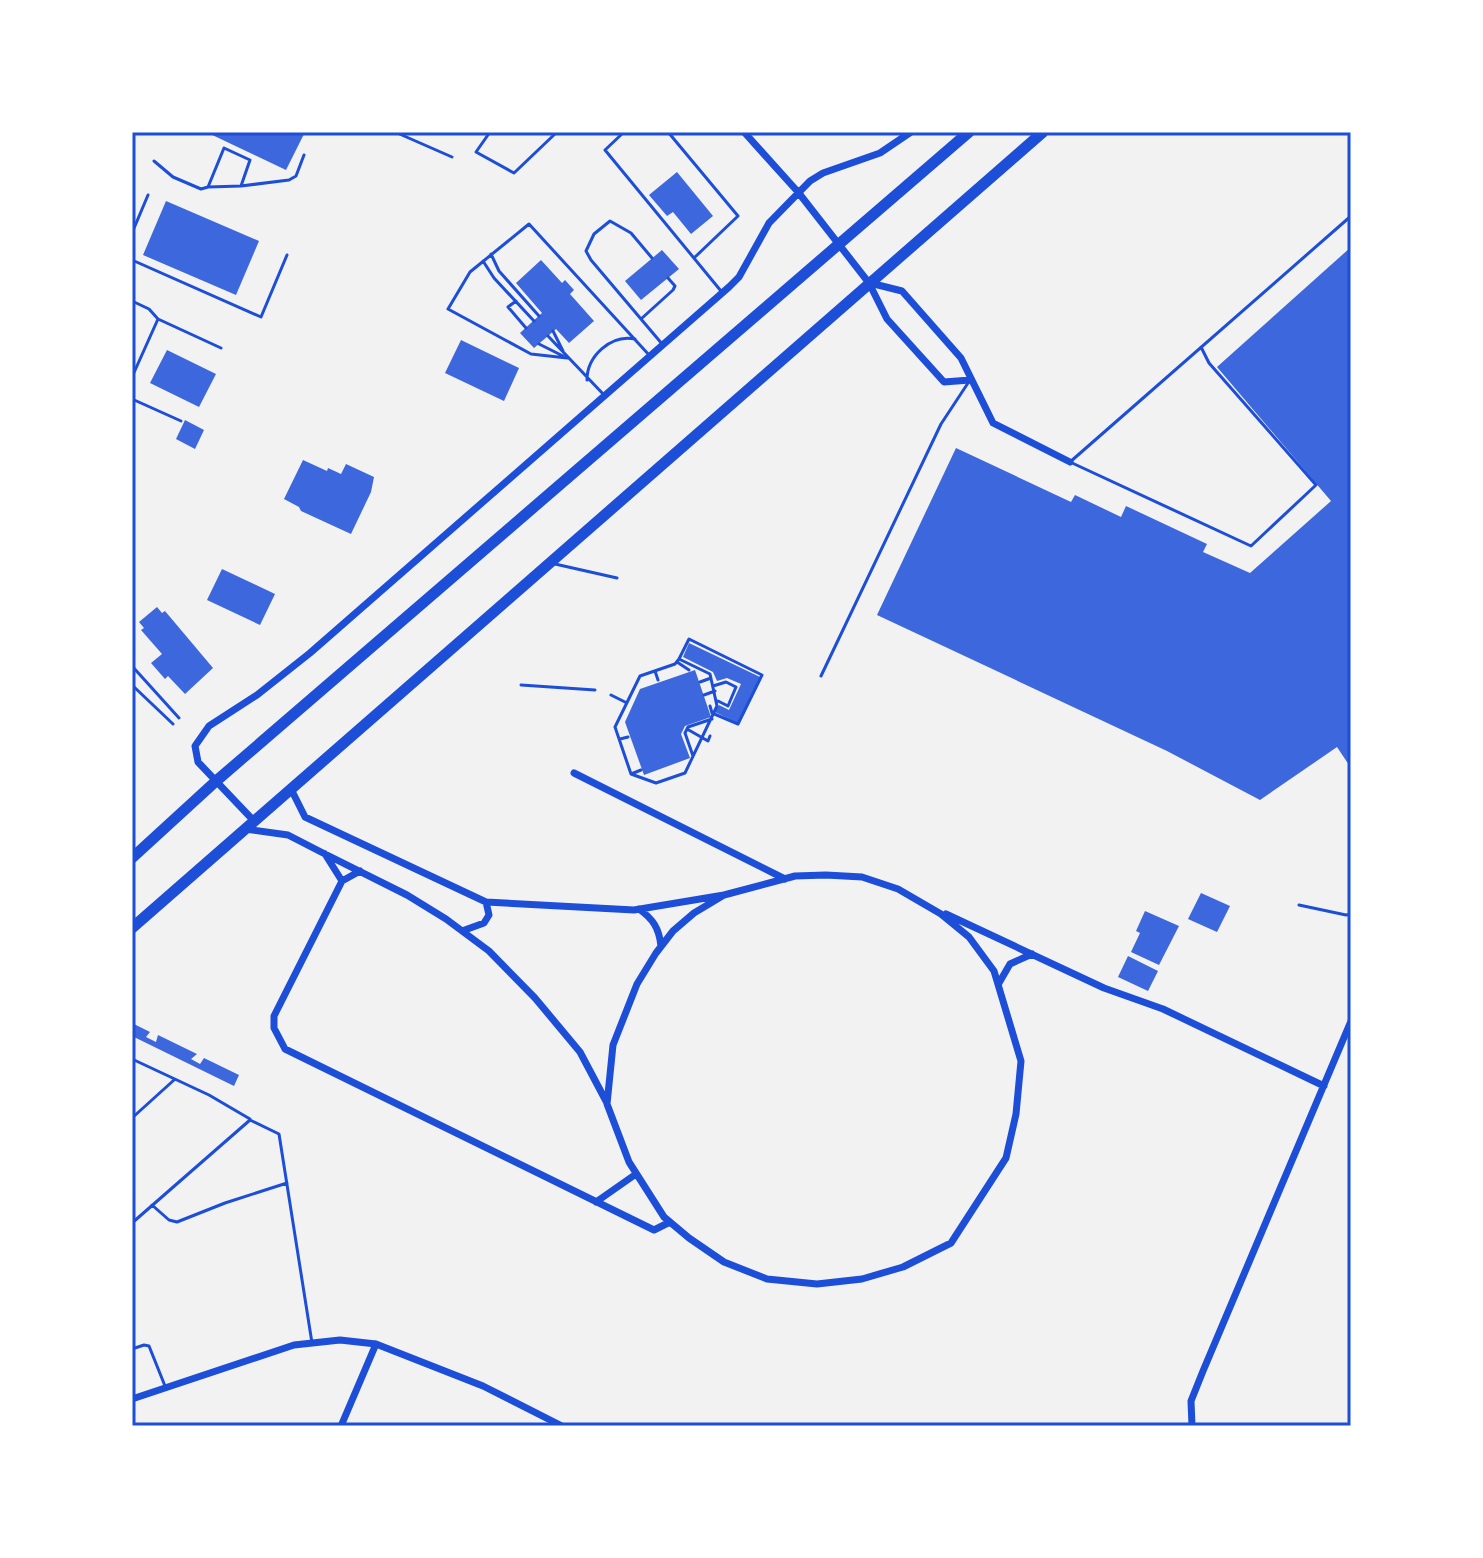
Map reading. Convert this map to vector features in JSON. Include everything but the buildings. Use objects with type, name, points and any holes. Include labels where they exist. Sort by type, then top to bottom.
[{"type":"main road","points":[[132,858],[215,782],[969,132]]},
{"type":"main road","points":[[132,928],[1043,132]]},
{"type":"street","points":[[744,132],[798,192],[869,283],[887,319],[944,382],[970,380]]},
{"type":"street","points":[[291,789],[305,817],[486,902],[639,909],[724,895],[785,879],[826,875],[862,877],[898,889],[941,914],[969,937],[994,971],[1021,1061],[1016,1114],[1006,1158],[951,1243],[903,1267],[862,1279],[817,1284],[767,1279],[724,1262],[670,1222],[629,1162],[607,1104],[580,1052],[535,998],[489,951],[407,895],[288,835],[250,825],[195,755],[197,742],[209,726],[284,675],[722,293],[739,277],[769,223],[798,192],[823,173],[880,153],[911,132]]},
{"type":"street","points":[[869,283],[902,291],[961,358],[993,423],[1070,462]]},
{"type":"street","points":[[574,773],[785,879]]},
{"type":"street","points":[[323,853],[342,881]]},
{"type":"street","points":[[360,871],[342,881],[274,1016],[274,1028],[285,1049],[654,1230],[670,1222]]},
{"type":"street","points":[[607,1104],[613,1045],[637,984],[661,946],[694,913],[724,895]]},
{"type":"street","points":[[462,931],[484,923],[489,915],[486,902]]},
{"type":"street","points":[[922,903],[1104,988],[1163,1009],[1324,1086]]},
{"type":"street","points":[[639,909],[650,917],[659,930],[661,946]]},
{"type":"street","points":[[999,985],[1010,964],[1032,954]]},
{"type":"street","points":[[1191,1424],[1191,1401],[1351,1021]]},
{"type":"street","points":[[596,1202],[636,1174]]},
{"type":"street","points":[[132,1399],[294,1345],[340,1340],[376,1344],[483,1386],[562,1426]]},
{"type":"street","points":[[341,1426],[376,1344]]},
{"type":"lane","points":[[395,132],[452,157]]},
{"type":"lane","points":[[490,132],[476,152],[514,173],[557,132]]},
{"type":"lane","points":[[546,132],[552,136]]},
{"type":"lane","points":[[624,132],[605,150],[722,293]]},
{"type":"lane","points":[[668,132],[738,216],[693,258]]},
{"type":"lane","points":[[208,187],[224,148],[250,160],[241,186]]},
{"type":"lane","points":[[154,161],[173,177],[201,189],[289,180],[296,176],[304,155]]},
{"type":"lane","points":[[132,233],[148,195]]},
{"type":"lane","points":[[1201,347],[1209,363],[1316,485],[1251,546],[1070,462],[1201,347],[1351,216]]},
{"type":"lane","points":[[652,258],[631,233],[610,221],[588,242],[586,251],[663,345]]},
{"type":"lane","points":[[567,358],[531,354],[448,309],[470,272],[529,224],[650,356]]},
{"type":"lane","points":[[491,254],[499,271],[539,316]]},
{"type":"lane","points":[[132,260],[261,317],[287,255]]},
{"type":"lane","points":[[483,261],[494,278],[534,321]]},
{"type":"lane","points":[[641,319],[673,290],[675,286],[668,278]]},
{"type":"lane","points":[[132,301],[149,309],[158,319],[221,348]]},
{"type":"lane","points":[[516,301],[508,307],[526,328]]},
{"type":"lane","points":[[132,377],[158,319]]},
{"type":"lane","points":[[553,331],[567,358]]},
{"type":"lane","points":[[548,336],[605,396]]},
{"type":"lane","points":[[587,380],[587,371],[600,351],[613,340],[624,337],[635,339]]},
{"type":"lane","points":[[539,344],[567,358]]},
{"type":"lane","points":[[821,676],[941,424],[970,380]]},
{"type":"lane","points":[[132,399],[181,421]]},
{"type":"lane","points":[[549,563],[617,578]]},
{"type":"lane","points":[[132,666],[179,718]]},
{"type":"lane","points":[[132,685],[173,724]]},
{"type":"lane","points":[[1299,905],[1351,914]]},
{"type":"lane","points":[[132,1059],[279,1134],[312,1344]]},
{"type":"lane","points":[[132,1118],[175,1079]]},
{"type":"lane","points":[[132,1223],[250,1120]]},
{"type":"lane","points":[[152,1205],[169,1220],[177,1222],[287,1183]]},
{"type":"lane","points":[[132,1349],[149,1346],[166,1388]]},
{"type":"path","points":[[631,774],[615,727],[640,676],[678,660],[689,639],[762,675],[738,724],[713,716],[687,729],[685,733],[693,757]]},
{"type":"path","points":[[678,660],[689,670]]},
{"type":"path","points":[[631,774],[656,783],[685,773],[713,716],[717,700],[710,674],[678,660]]},
{"type":"path","points":[[655,671],[658,680]]},
{"type":"path","points":[[700,682],[711,678]]},
{"type":"path","points":[[704,695],[726,682],[736,687],[728,706],[717,700]]},
{"type":"path","points":[[521,685],[595,690]]},
{"type":"path","points":[[611,695],[626,702]]},
{"type":"path","points":[[710,706],[713,716]]},
{"type":"path","points":[[687,729],[703,738],[706,744],[710,736]]},
{"type":"path","points":[[620,739],[628,737]]},
{"type":"path","points":[[682,763],[685,773]]},
{"type":"path","points":[[670,769],[673,777]]},
{"type":"path","points":[[631,774],[641,770]]},
{"type":"path","points":[[657,773],[660,782]]}]
